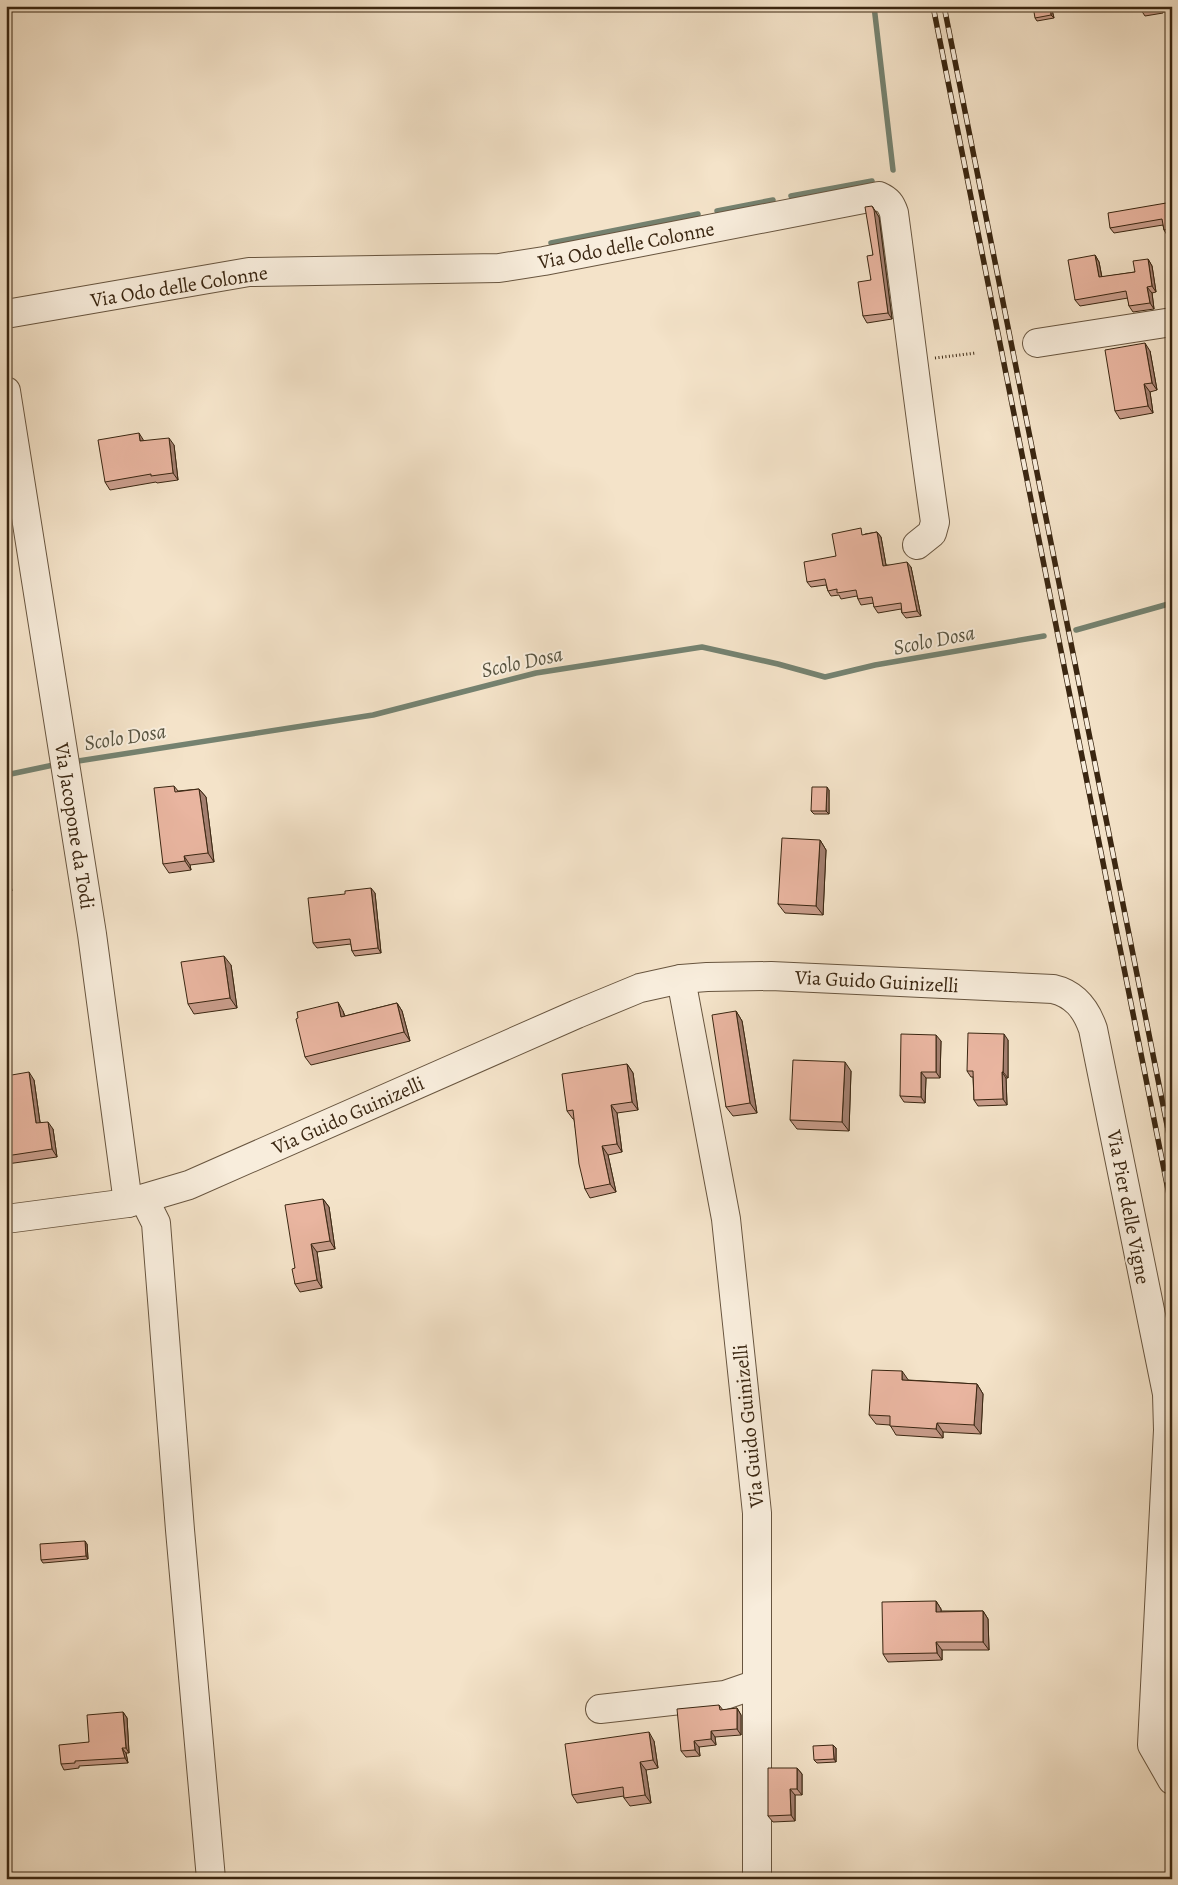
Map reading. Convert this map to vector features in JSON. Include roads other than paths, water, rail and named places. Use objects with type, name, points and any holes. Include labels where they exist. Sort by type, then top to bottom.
[{"type":"street","name":"Via Odo delle Colonne","points":[[6,314],[249,272],[499,268],[879,196],[886,199],[892,205],[894,213],[916,392],[935,522],[932,533],[917,545]]},
{"type":"street","points":[[1037,343],[1172,322]]},
{"type":"street","name":"Via Jacopone da Todi","points":[[6,391],[62,750],[136,1201],[156,1224],[179,1520],[212,1879]]},
{"type":"street","name":"Via Guido Guinizelli","points":[[6,1219],[136,1201],[189,1185],[640,988],[681,979],[707,976],[771,976],[1053,989],[1064,991],[1072,996]]},
{"type":"street","name":"Via Guido Guinizelli","points":[[681,979],[726,1219],[757,1513],[757,1879]]},
{"type":"street","name":"Via Pier delle Vigne","points":[[1072,996],[1088,1015],[1094,1029],[1167,1394],[1167,1440],[1152,1745],[1172,1780]]},
{"type":"street","points":[[600,1709],[725,1694],[757,1684]]},
{"type":"waterway","points":[[874,6],[893,170]]},
{"type":"waterway","points":[[791,196],[872,181]]},
{"type":"waterway","points":[[717,211],[773,200]]},
{"type":"waterway","points":[[551,243],[698,214]]},
{"type":"waterway","name":"Scolo Dosa","points":[[1076,630],[1172,603]]},
{"type":"waterway","name":"Scolo Dosa","points":[[72,762],[373,715],[536,673],[702,647],[825,677],[875,665],[1044,636]]},
{"type":"waterway","name":"Scolo Dosa","points":[[6,775],[58,764]]},
{"type":"railway","points":[[933,6],[1172,1210]]},
{"type":"railway","points":[[944,6],[1172,1150]]}]
